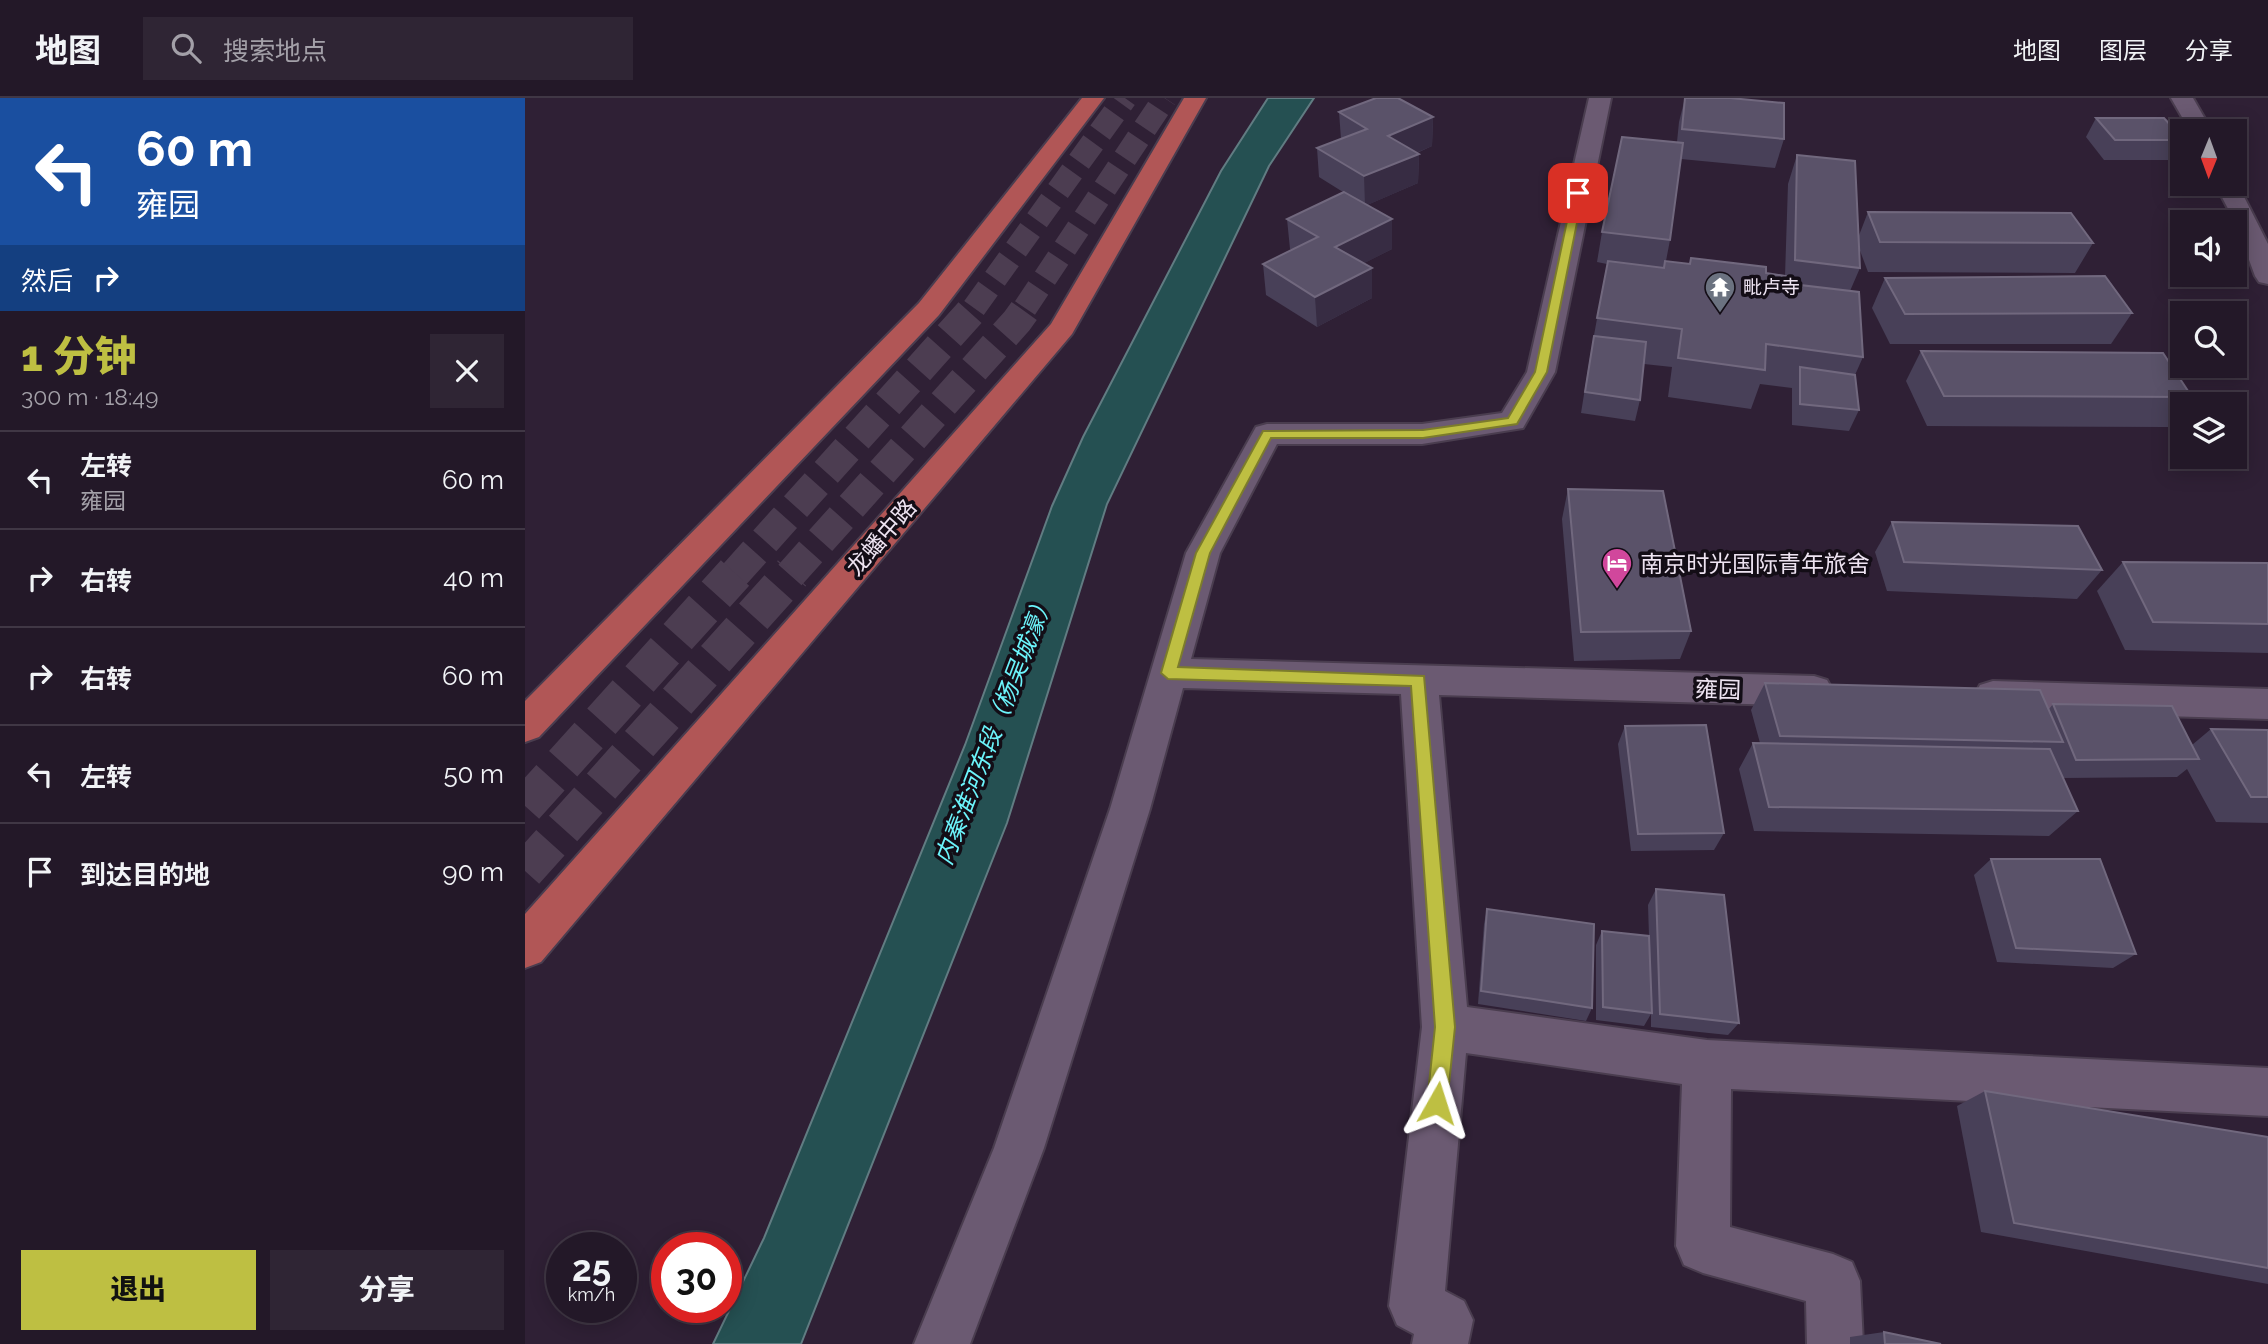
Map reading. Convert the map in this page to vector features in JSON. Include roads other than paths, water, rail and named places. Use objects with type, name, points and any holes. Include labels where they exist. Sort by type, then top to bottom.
[{"type":"main road","points":[[525,726],[929,309],[1093,98]]},
{"type":"main road","name":"龙蟠中路","points":[[525,947],[1062,328],[1195,98]]},
{"type":"street","points":[[942,1344],[1023,1135],[1131,809],[1203,553],[1267,434],[1423,434],[1512,421],[1541,372],[1600,98]]},
{"type":"street","points":[[2182,98],[2194,119]]},
{"type":"street","points":[[2233,196],[2252,234],[2268,276]]},
{"type":"street","name":"雍园","points":[[1168,673],[1850,692]]},
{"type":"street","points":[[1419,680],[1445,1027],[1416,1306],[1445,1320],[1440,1344]]},
{"type":"street","points":[[1962,696],[2268,704]]},
{"type":"street","points":[[1445,1027],[1706,1064],[2268,1093]]},
{"type":"street","points":[[1706,1064],[1703,1246],[1833,1282],[1835,1344]]},
{"type":"water","name":"内秦淮河东段（杨吴城濠）","points":[[1268,98],[1314,98],[1269,166],[1107,504],[1007,823],[801,1344],[713,1344],[723,1323],[742,1323],[742,1284],[764,1238],[965,745],[1052,506],[1083,437],[1221,171]]},
{"type":"tunnel","points":[[974,308],[1125,98]]},
{"type":"tunnel","points":[[1025,308],[1165,98]]},
{"type":"tunnel","points":[[734,575],[975,307]]},
{"type":"tunnel","points":[[790,575],[1027,307]]},
{"type":"tunnel","points":[[525,806],[735,573]]},
{"type":"tunnel","points":[[525,871],[792,573]]},
{"type":"place","name":"毗卢寺","points":[[1720,314]]},
{"type":"place","name":"南京时光国际青年旅舍","points":[[1617,590]]}]
